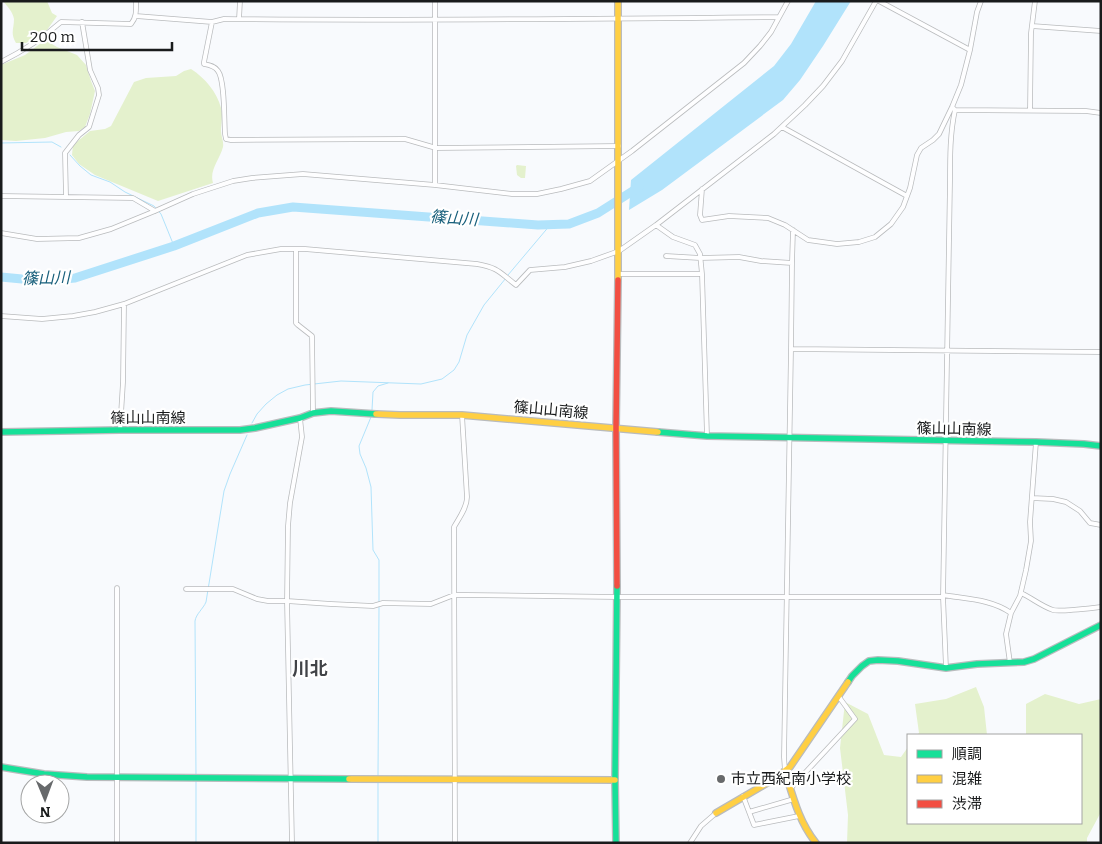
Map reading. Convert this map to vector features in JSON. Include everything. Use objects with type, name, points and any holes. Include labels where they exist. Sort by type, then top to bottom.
[{"type":"street","points":[[1,62],[25,50],[61,22],[132,24],[136,16],[136,1]]},
{"type":"street","points":[[238,19],[240,1]]},
{"type":"street","points":[[435,1],[435,185]]},
{"type":"street","points":[[616,843],[616,428],[619,248],[618,1]]},
{"type":"street","points":[[1,233],[37,239],[79,238],[111,229],[193,194],[233,181],[252,178],[303,174],[435,185],[512,194],[536,194],[590,181],[619,162],[744,63],[771,32],[788,1]]},
{"type":"street","points":[[1,316],[42,319],[94,312],[124,304],[247,255],[296,248],[490,266],[516,285],[530,270],[592,261],[619,248],[656,225],[782,127],[823,86],[842,61],[878,1],[970,50]]},
{"type":"street","points":[[702,189],[700,215],[702,220],[729,216],[768,218],[785,225],[808,240],[837,244],[859,242],[875,237],[891,224],[903,207],[910,188],[916,155],[921,148],[939,134],[953,108],[961,85],[981,1]]},
{"type":"street","points":[[1030,110],[1031,33],[1035,1]]},
{"type":"street","points":[[136,16],[212,22],[224,19],[779,17]]},
{"type":"street","points":[[66,196],[65,153],[79,135],[89,127],[99,95],[90,70],[82,22]]},
{"type":"street","points":[[212,22],[204,64],[214,66],[219,71],[222,83],[226,139],[405,139],[436,148],[619,146]]},
{"type":"street","points":[[1032,26],[1101,31]]},
{"type":"street","points":[[953,108],[1101,113]]},
{"type":"street","points":[[946,668],[943,596],[950,158],[953,108]]},
{"type":"street","points":[[782,127],[907,196]]},
{"type":"street","points":[[1,196],[133,198],[156,211]]},
{"type":"street","points":[[656,225],[673,237],[695,245],[700,254],[706,436]]},
{"type":"street","points":[[793,230],[784,757],[786,771],[799,816],[805,829],[816,843]]},
{"type":"street","points":[[296,248],[296,322],[312,336],[314,413]]},
{"type":"street","points":[[666,256],[700,258],[739,257],[792,263]]},
{"type":"street","points":[[618,274],[702,274]]},
{"type":"street","points":[[120,430],[124,304]]},
{"type":"street","points":[[791,349],[1101,352]]},
{"type":"street","name":"篠山山南線","points":[[1,432],[240,430],[331,410],[400,415],[493,417],[706,436],[1036,442],[1101,446]]},
{"type":"street","points":[[455,843],[454,527],[467,503],[462,415]]},
{"type":"street","points":[[292,843],[287,601],[289,511],[302,437],[300,418]]},
{"type":"street","points":[[1010,663],[1006,634],[1011,612],[1021,593],[1031,541],[1030,522],[1036,442]]},
{"type":"street","points":[[1032,498],[1054,499],[1066,502],[1080,511],[1090,523],[1101,525]]},
{"type":"street","points":[[117,843],[118,588]]},
{"type":"street","points":[[186,589],[233,589],[257,599],[268,601],[373,606],[383,602],[431,604],[454,596],[943,596],[991,603],[1011,612]]},
{"type":"street","points":[[1021,593],[1055,611],[1101,607]]},
{"type":"street","points":[[690,843],[702,826],[716,813],[786,771],[798,757],[857,671],[870,661],[898,661],[946,668],[977,664],[1010,663],[1034,659],[1101,625]]},
{"type":"street","points":[[791,788],[855,719],[838,697]]},
{"type":"street","points":[[1,767],[68,777],[615,780]]},
{"type":"street","points":[[743,796],[754,825],[799,816]]},
{"type":"street","points":[[749,812],[794,799]]},
{"type":"green space","points":[[3,1],[47,1],[52,13],[57,16],[47,30],[26,43],[16,43],[13,34],[14,19],[10,9]]},
{"type":"green space","points":[[45,40],[77,55],[86,65],[95,91],[85,127],[79,131],[66,132],[45,138],[16,141],[1,140],[1,65],[25,55]]},
{"type":"green space","points":[[191,69],[210,86],[217,96],[222,111],[221,131],[223,147],[212,174],[213,183],[158,201],[95,175],[79,164],[72,155],[73,145],[90,131],[105,129],[111,126],[134,82],[146,78],[176,76]]},
{"type":"green space","points":[[517,165],[526,166],[525,178],[517,175]]},
{"type":"green space","points":[[976,687],[984,707],[987,734],[918,734],[915,704],[946,699]]},
{"type":"green space","points":[[1045,694],[1079,704],[1101,699],[1101,812],[1087,838],[1087,843],[847,843],[848,815],[840,748],[845,702],[868,714],[884,755],[901,757],[907,748],[907,824],[1082,824],[1082,734],[1026,734],[1026,704]]},
{"type":"water","points":[[816,1],[851,1],[800,80],[783,100],[662,190],[629,210],[631,180],[774,66],[791,44]]},
{"type":"waterway","points":[[1,143],[52,142],[61,147]]},
{"type":"waterway","points":[[70,155],[91,175],[110,182],[125,192],[154,206],[161,214],[174,246]]},
{"type":"waterway","name":"篠山川","points":[[1,277],[43,281],[75,278],[174,246],[258,213],[293,207],[538,225],[569,224],[598,213],[639,187]]},
{"type":"waterway","points":[[508,275],[551,224]]},
{"type":"waterway","points":[[252,423],[257,414],[277,395],[288,389],[305,385],[341,381],[421,384],[442,379],[454,370],[459,362],[467,335],[484,305],[506,278]]},
{"type":"waterway","points":[[372,410],[373,392],[378,386],[388,383]]},
{"type":"waterway","points":[[371,417],[359,446],[371,487],[373,550],[379,560],[379,602]]},
{"type":"waterway","points":[[196,777],[195,621],[206,602],[224,491],[247,435]]},
{"type":"waterway","points":[[378,777],[379,606]]},
{"type":"waterway","points":[[196,781],[196,843]]},
{"type":"waterway","points":[[378,781],[378,843]]},
{"type":"traffic: fast","points":[[1,432],[240,430],[300,418],[313,413],[331,411],[376,414]]},
{"type":"traffic: fast","points":[[658,432],[707,436],[1036,442],[1101,446]]},
{"type":"traffic: fast","points":[[616,843],[617,586]]},
{"type":"traffic: fast","points":[[848,682],[869,661],[898,661],[946,668],[977,664],[1024,662],[1034,659],[1101,625]]},
{"type":"traffic: fast","points":[[1,767],[44,774],[87,777],[349,779]]},
{"type":"traffic: slow","points":[[618,1],[618,280]]},
{"type":"traffic: slow","points":[[376,414],[462,415],[658,432]]},
{"type":"traffic: slow","points":[[716,813],[774,779],[790,767],[848,682]]},
{"type":"traffic: slow","points":[[785,771],[801,818],[816,843]]},
{"type":"traffic: slow","points":[[349,779],[615,780]]},
{"type":"traffic: jam","points":[[617,586],[616,428],[618,280]]},
{"type":"place","name":"市立西紀南小学校","points":[[721,779]]},
{"type":"district","name":"川北","points":[[310,669]]}]
